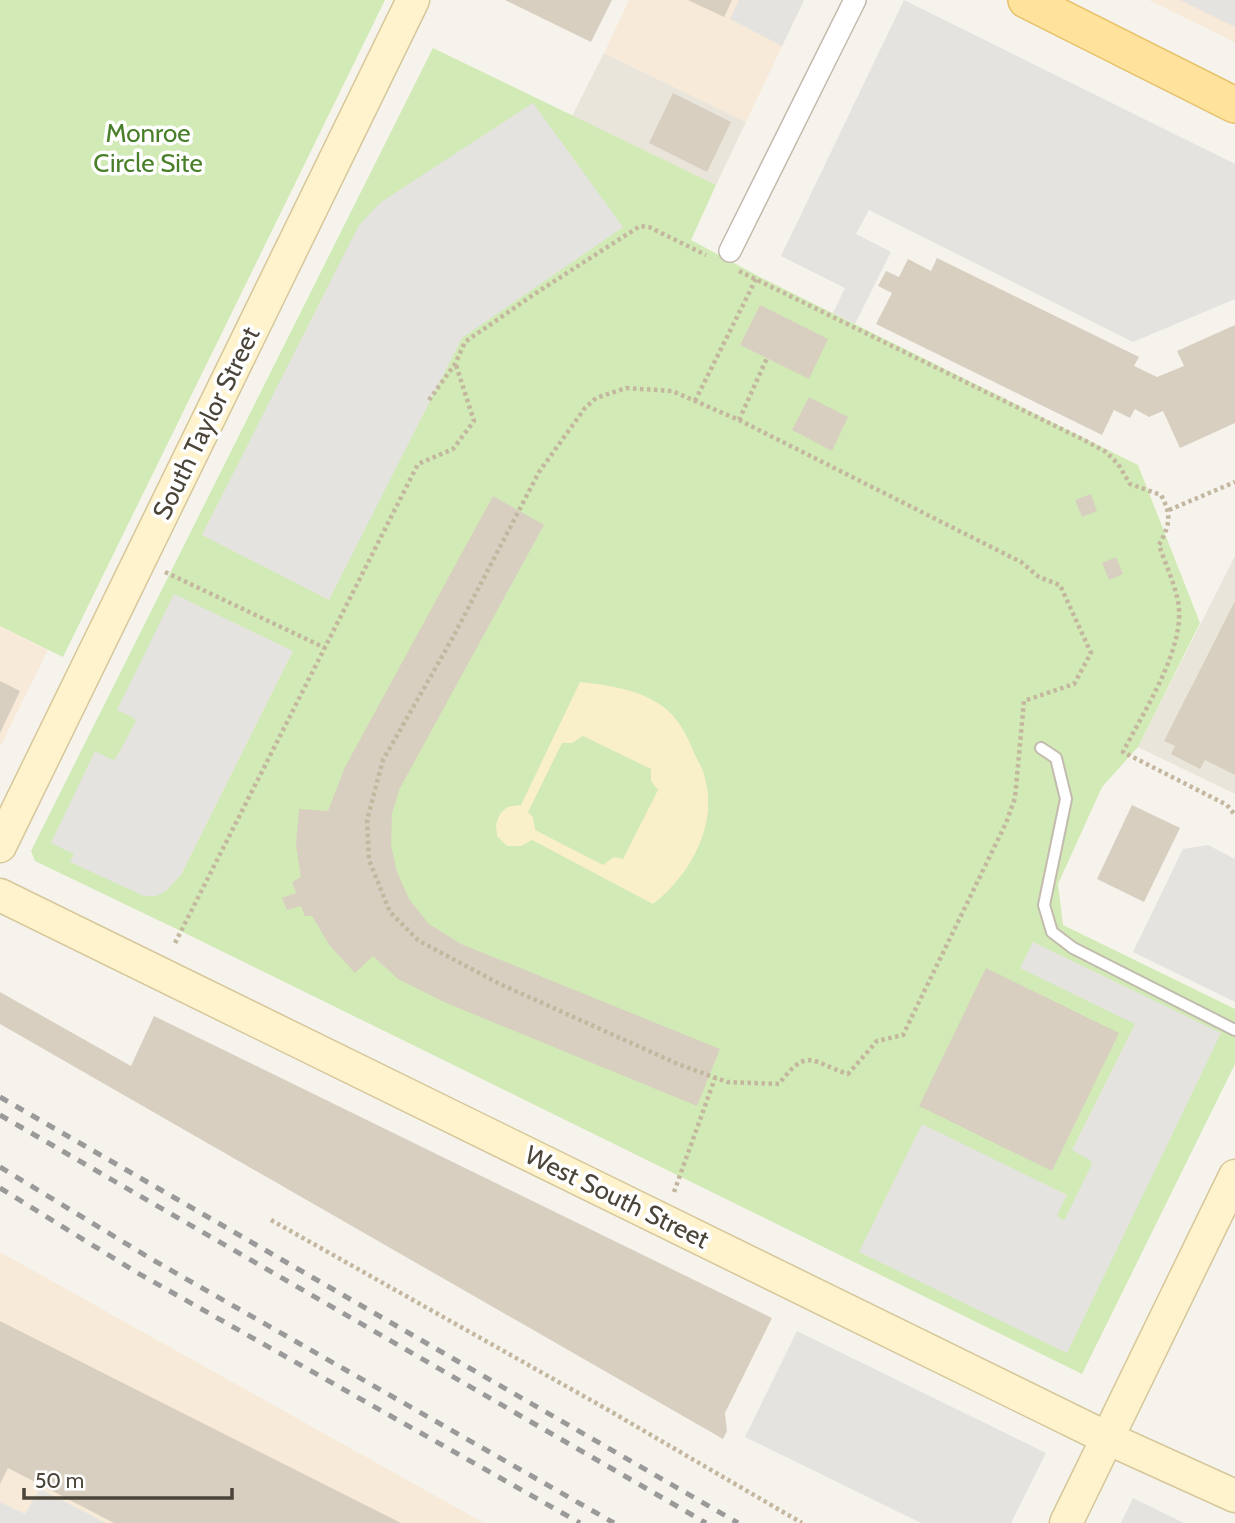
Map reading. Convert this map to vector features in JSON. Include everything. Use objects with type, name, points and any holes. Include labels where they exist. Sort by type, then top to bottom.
[{"type":"main road","points":[[1026,0],[1235,105]]},
{"type":"street","name":"South Taylor Street","points":[[0,846],[413,0]]},
{"type":"street","points":[[726,259],[855,0]]},
{"type":"street","name":"West South Street","points":[[0,895],[1107,1438],[1235,1496]]},
{"type":"street","points":[[1066,1523],[1235,1177]]},
{"type":"lane","points":[[1041,748],[1056,758],[1066,799],[1044,905],[1052,932],[1073,948],[1235,1030]]},
{"type":"path","points":[[429,400],[455,364],[465,342],[640,226],[649,227],[726,259],[756,279],[1106,452],[1118,464],[1130,484],[1161,495],[1169,510],[1167,531],[1159,545],[1178,603],[1178,634],[1167,665],[1123,752],[1227,805],[1235,815]]},
{"type":"path","points":[[695,401],[756,279]]},
{"type":"path","points":[[739,420],[768,358]]},
{"type":"path","points":[[175,943],[418,464],[453,449],[474,421],[455,364]]},
{"type":"path","points":[[626,388],[672,391],[695,401],[739,420],[1021,562],[1039,577],[1060,585],[1091,653],[1074,684],[1024,701],[1016,798],[1006,823],[902,1035],[877,1041],[848,1074],[832,1069],[822,1062],[808,1059],[797,1062],[779,1084],[727,1082],[500,984],[419,941],[390,912],[369,860],[367,820],[383,760],[453,639],[538,472],[585,408],[596,398],[626,388]]},
{"type":"path","points":[[1169,510],[1235,482]]},
{"type":"path","points":[[164,572],[325,648]]},
{"type":"path","points":[[674,1192],[715,1078]]},
{"type":"path","points":[[271,1220],[803,1523]]},
{"type":"shaded area","points":[[629,0],[804,0],[746,122],[604,53]]},
{"type":"shaded area","points":[[739,0],[804,0],[782,46],[730,19]]},
{"type":"shaded area","points":[[904,0],[1235,164],[1235,299],[1133,342],[869,210],[856,234],[891,252],[855,324],[833,313],[845,288],[781,256]]},
{"type":"shaded area","points":[[1149,0],[1235,0],[1235,42],[1234,42]]},
{"type":"shaded area","points":[[1180,0],[1235,0],[1235,27]]},
{"type":"shaded area","points":[[604,53],[746,122],[716,185],[572,116]]},
{"type":"shaded area","points":[[533,103],[623,227],[462,338],[329,600],[202,535],[359,225],[381,202]]},
{"type":"shaded area","points":[[1235,556],[1235,794],[1138,747]]},
{"type":"shaded area","points":[[174,594],[293,651],[181,875],[166,891],[156,896],[144,896],[70,862],[74,854],[51,843],[95,751],[113,760],[116,758],[136,721],[117,710]]},
{"type":"shaded area","points":[[0,626],[48,650],[0,747]]},
{"type":"shaded area","points":[[1208,845],[1235,859],[1235,1002],[1133,952],[1183,849]]},
{"type":"shaded area","points":[[1033,942],[1221,1033],[1067,1353],[859,1252],[922,1124],[1067,1195],[1057,1215],[1062,1220],[1065,1219],[1092,1164],[1090,1160],[1072,1150],[1135,1024],[1020,968]]},
{"type":"shaded area","points":[[0,1252],[484,1523],[0,1523]]},
{"type":"shaded area","points":[[797,1331],[1046,1453],[1011,1523],[921,1523],[745,1437]]},
{"type":"shaded area","points":[[40,1489],[106,1523],[0,1523],[0,1502],[25,1514]]},
{"type":"shaded area","points":[[1133,1498],[1184,1523],[1121,1523]]},
{"type":"green space","name":"Monroe Circle Site","points":[[0,0],[385,0],[63,657],[0,626]]},
{"type":"green space","points":[[433,48],[716,185],[691,240],[1138,465],[1200,623],[1138,747],[1102,787],[1058,884],[1063,925],[1235,1009],[1235,1064],[1082,1374],[35,861],[31,851]]},
{"type":"sand","points":[[580,682],[632,691],[667,710],[677,721],[703,771],[708,814],[698,848],[689,864],[679,879],[653,904],[532,840],[521,846],[507,846],[497,836],[496,824],[507,807],[521,805]],"holes":[[[583,736],[651,769],[651,781],[658,790],[623,859],[614,857],[603,865],[535,830],[533,817],[528,812],[562,743],[572,743]]]},
{"type":"building","points":[[505,0],[612,0],[591,42]]},
{"type":"building","points":[[688,0],[732,0],[724,17]]},
{"type":"building","points":[[673,93],[731,122],[707,172],[649,143]]},
{"type":"building","points":[[937,258],[1139,357],[1134,366],[1157,377],[1184,366],[1177,351],[1235,325],[1235,423],[1180,448],[1163,411],[1149,417],[1135,409],[1130,418],[1114,410],[1102,435],[876,324],[892,293],[878,286],[886,271],[899,277],[908,259],[931,271]]},
{"type":"building","points":[[760,305],[828,339],[809,379],[740,345]]},
{"type":"building","points":[[809,397],[848,417],[832,451],[792,430]]},
{"type":"building","points":[[1091,494],[1097,511],[1082,517],[1075,500]]},
{"type":"building","points":[[493,496],[544,525],[400,788],[392,813],[391,845],[397,872],[409,899],[429,924],[461,944],[720,1049],[697,1106],[444,1002],[398,979],[373,956],[355,973],[330,946],[312,916],[305,916],[301,906],[287,910],[282,898],[296,893],[292,882],[301,877],[296,845],[299,809],[328,811],[345,767]]},
{"type":"building","points":[[1116,557],[1123,574],[1109,580],[1102,563]]},
{"type":"building","points":[[1235,601],[1235,775],[1205,760],[1200,769],[1171,754],[1175,746],[1164,741]]},
{"type":"building","points":[[0,681],[20,691],[0,733]]},
{"type":"building","points":[[1132,805],[1180,828],[1144,902],[1097,879]]},
{"type":"building","points":[[986,968],[1119,1033],[1052,1171],[919,1106]]},
{"type":"building","points":[[0,992],[131,1066],[154,1016],[772,1318],[725,1413],[727,1431],[723,1439],[0,1024]]},
{"type":"building","points":[[0,1321],[401,1523],[114,1523],[8,1468],[0,1484]]},
{"type":"railway","points":[[0,1097],[738,1523]]},
{"type":"railway","points":[[0,1115],[706,1523]]},
{"type":"railway","points":[[0,1167],[153,1260],[614,1523]]},
{"type":"railway","points":[[0,1188],[136,1272],[580,1523]]}]
